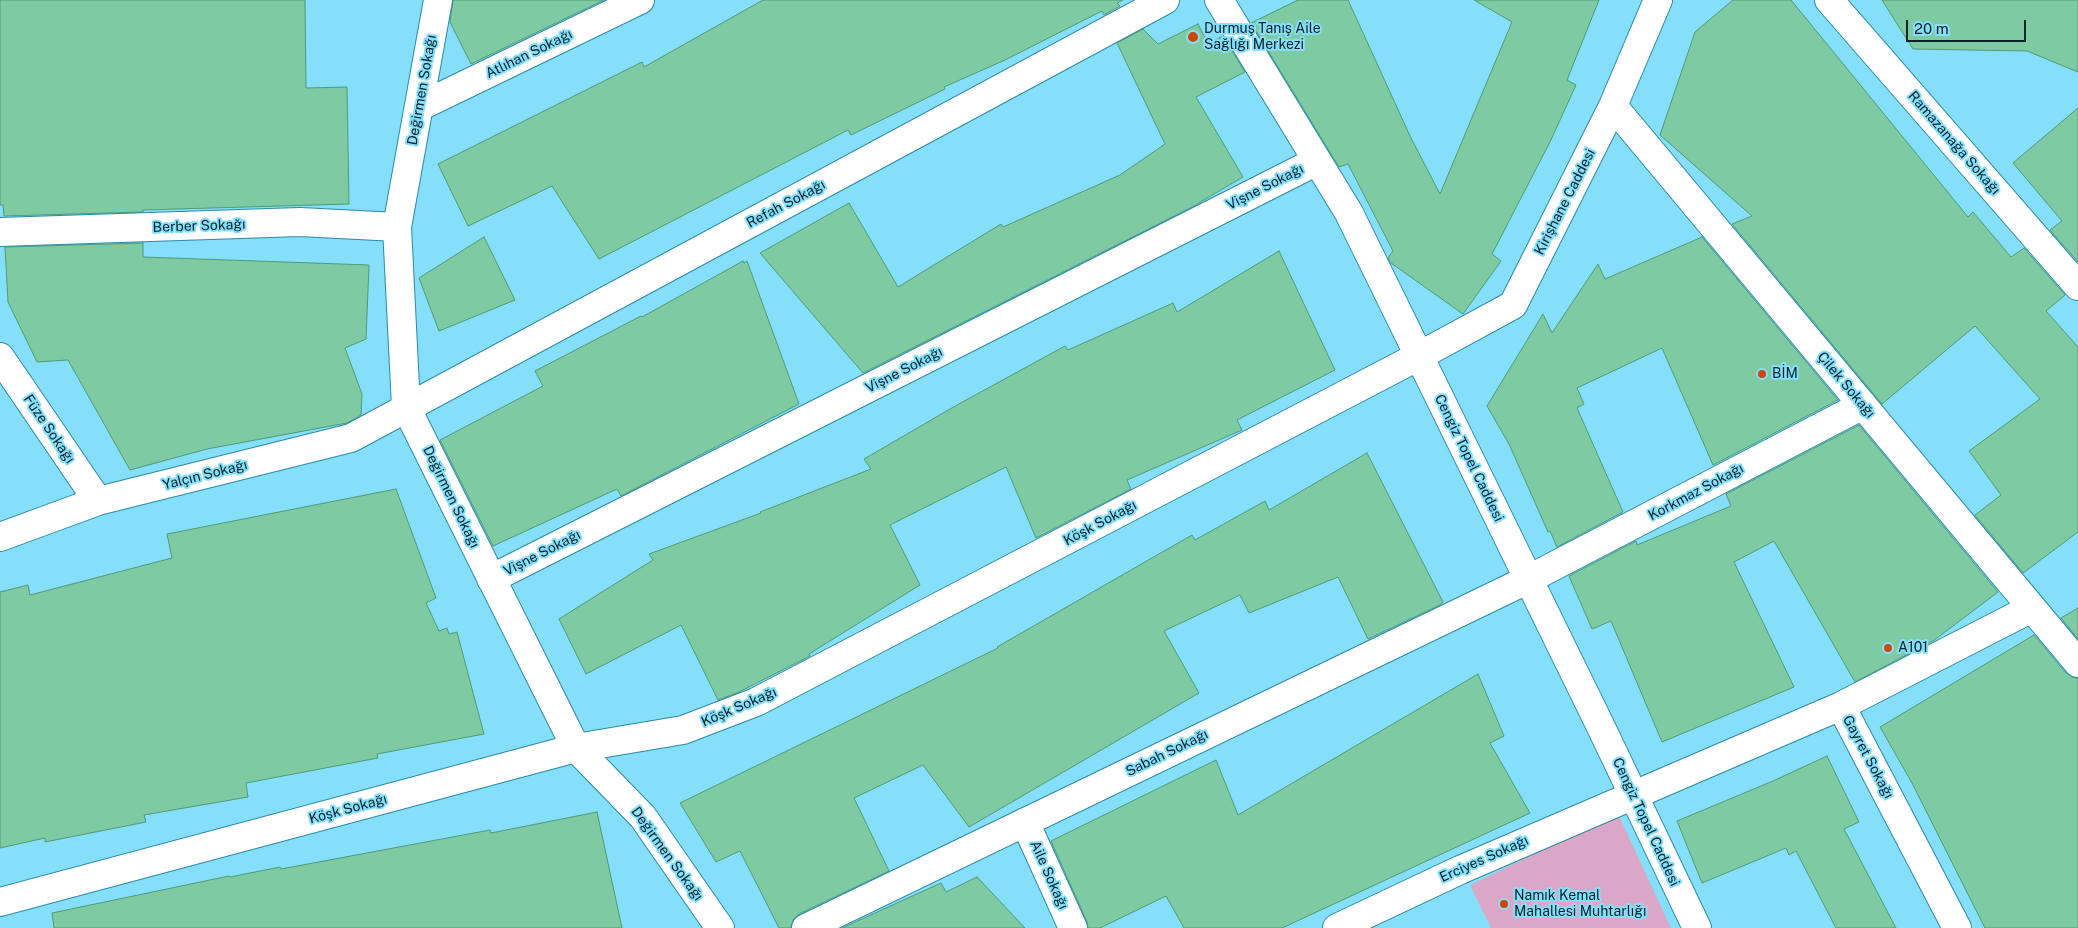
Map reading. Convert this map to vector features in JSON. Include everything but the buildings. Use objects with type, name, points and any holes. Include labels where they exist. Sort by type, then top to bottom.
[{"type":"street","name":"Değirmen Sokağı","points":[[438,0],[397,227],[406,407],[490,579],[576,748],[642,817],[720,928]]},
{"type":"street","name":"Atlıhan Sokağı","points":[[418,107],[640,0]]},
{"type":"street","name":"Refah Sokağı","points":[[406,407],[1165,0]]},
{"type":"street","name":"Cengiz Topel Caddesi","points":[[1219,0],[1349,213],[1697,928]]},
{"type":"street","name":"Kirişhane Caddesi","points":[[1419,356],[1513,305],[1613,106],[1658,0]]},
{"type":"street","name":"Ramazanağa Sokağı","points":[[1829,0],[2078,286]]},
{"type":"street","name":"Çilek Sokağı","points":[[1613,106],[2078,663]]},
{"type":"street","name":"Vişne Sokağı","points":[[490,579],[1317,161]]},
{"type":"street","name":"Berber Sokağı","points":[[0,232],[300,222],[397,227]]},
{"type":"street","name":"Köşk Sokağı","points":[[0,902],[576,748],[683,730],[756,702],[1419,356]]},
{"type":"street","name":"Füze Sokağı","points":[[0,357],[98,501]]},
{"type":"street","name":"Korkmaz Sokağı","points":[[1529,580],[1863,405]]},
{"type":"street","name":"Yalçın Sokağı","points":[[0,537],[98,501],[351,438],[406,407]]},
{"type":"street","name":"Sabah Sokağı","points":[[806,928],[1529,580]]},
{"type":"street","points":[[1841,706],[2032,608]]},
{"type":"street","name":"Gayret Sokağı","points":[[1633,794],[1841,706],[1957,928]]},
{"type":"street","name":"Erciyes Sokağı","points":[[1337,928],[1460,870],[1633,794]]},
{"type":"street","name":"Aile Sokağı","points":[[1025,822],[1073,928]]},
{"type":"shaded area","points":[[1618,814],[1671,928],[1491,928],[1470,885]]},
{"type":"place","name":"Durmuş Tanış Aile Sağlığı Merkezi","points":[[1193,37]]},
{"type":"place","name":"BİM","points":[[1762,374]]},
{"type":"place","name":"A101","points":[[1888,648]]},
{"type":"place","name":"Namık Kemal Mahallesi Muhtarlığı","points":[[1504,904]]}]
